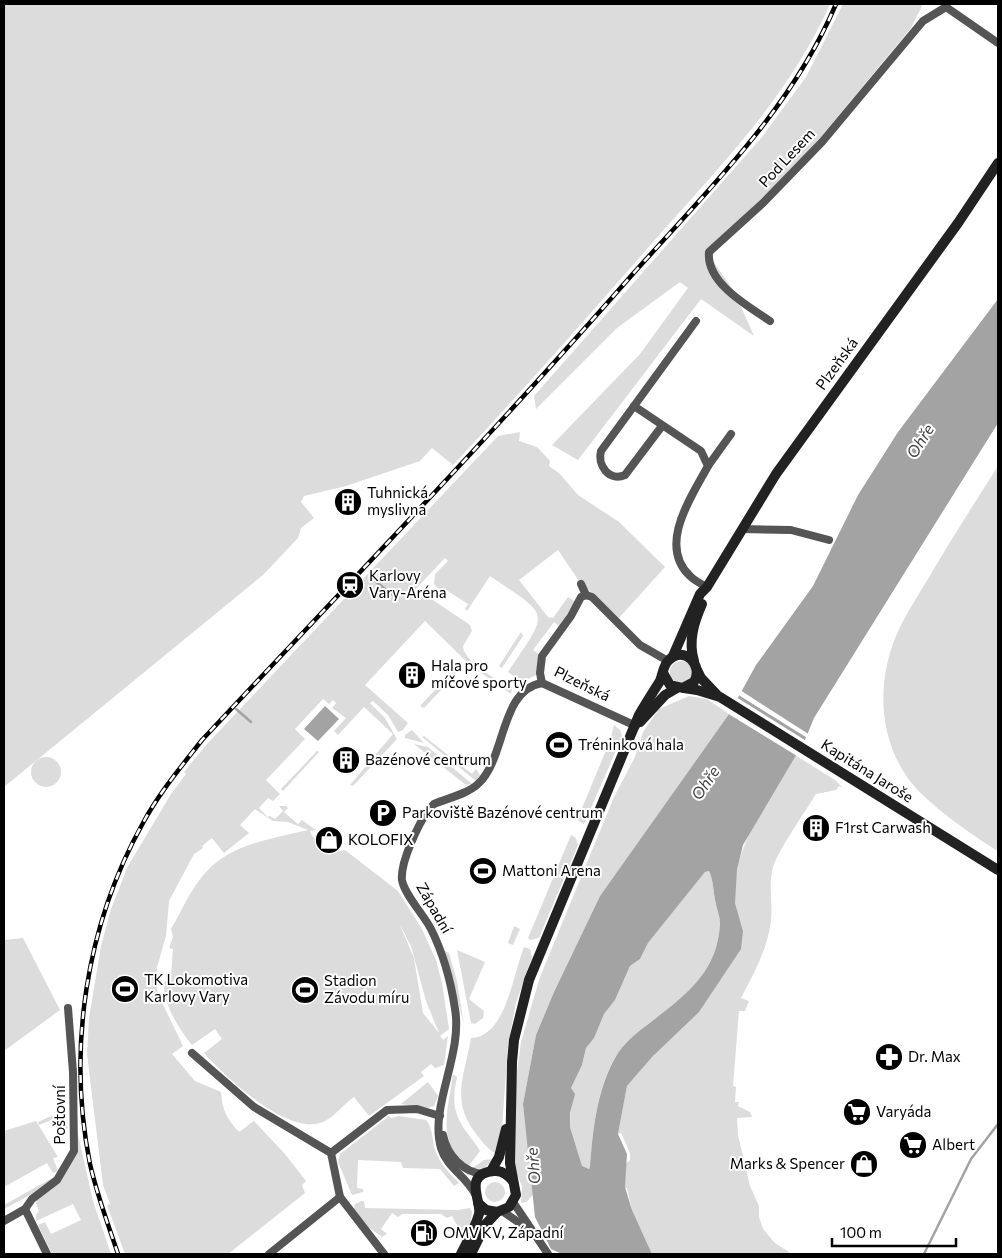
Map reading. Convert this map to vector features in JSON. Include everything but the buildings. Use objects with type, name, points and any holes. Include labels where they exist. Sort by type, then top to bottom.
[{"type":"street","points":[[946,6],[998,43]]},
{"type":"street","name":"Pod Lesem","points":[[770,321],[729,293],[708,260],[709,252],[763,203],[822,142],[923,21],[946,6]]},
{"type":"street","name":"Plzeňská","points":[[671,659],[700,594],[743,529],[776,474],[958,223],[998,163]]},
{"type":"street","points":[[662,426],[626,475],[620,478],[610,475],[601,464],[599,458],[601,451],[696,321]]},
{"type":"street","points":[[634,406],[701,451],[708,466]]},
{"type":"street","points":[[706,587],[686,571],[678,554],[677,536],[685,509],[708,466],[731,434]]},
{"type":"street","points":[[743,529],[791,530],[828,540]]},
{"type":"street","points":[[581,584],[586,594],[592,597],[640,645],[671,659],[685,655],[696,666],[694,682],[665,695],[636,726]]},
{"type":"street","name":"Plzeňská","points":[[696,666],[692,635],[706,587]]},
{"type":"street","name":"Plzeňská","points":[[586,594],[581,597],[571,616],[542,656],[540,673],[542,683],[636,726]]},
{"type":"street","points":[[471,1254],[485,1225],[513,1202],[516,1195],[510,1163],[510,1099],[514,1040],[529,980],[636,726],[671,659]]},
{"type":"street","name":"Kapitána Jaroše","points":[[696,666],[701,678],[720,697],[998,870]]},
{"type":"street","points":[[663,673],[668,683],[680,688]]},
{"type":"street","name":"Západní","points":[[530,1231],[500,1211],[486,1210],[443,1154],[438,1132],[456,1033],[455,1009],[438,943],[403,884],[402,869],[415,836],[429,809],[434,804],[478,784],[487,771],[519,695],[533,684],[542,683]]},
{"type":"street","name":"Kapitána Jaroše","points":[[680,688],[698,690],[720,697]]},
{"type":"street","name":"Poštovní","points":[[4,1220],[25,1209],[32,1199],[56,1180],[75,1148],[73,1072],[68,1008]]},
{"type":"street","points":[[192,1053],[254,1107],[331,1153],[340,1197],[384,1254]]},
{"type":"street","points":[[461,1254],[479,1213],[476,1198],[477,1181],[499,1157],[504,1141],[510,1099]]},
{"type":"street","points":[[331,1153],[387,1110],[416,1110],[440,1118]]},
{"type":"street","name":"Západní","points":[[440,1118],[444,1140],[452,1157],[469,1170],[503,1172],[513,1181]]},
{"type":"street","points":[[269,1254],[340,1197]]},
{"type":"street","name":"Západní","points":[[513,1202],[530,1231],[548,1254]]},
{"type":"street","points":[[25,1209],[46,1254]]},
{"type":"shaded area","points":[[4,4],[830,4],[796,67],[776,97],[732,153],[506,408],[453,465],[432,448],[420,461],[346,486],[304,496],[301,502],[314,518],[301,528],[298,538],[263,575],[4,787]]},
{"type":"shaded area","points":[[843,4],[919,4],[922,6],[911,28],[814,145],[758,205],[705,250],[734,291],[754,336],[701,299],[578,460],[552,445],[640,354],[688,288],[680,282],[617,328],[536,409],[534,396],[762,137],[806,77]]},
{"type":"shaded area","points":[[520,432],[519,441],[537,447],[550,461],[549,466],[559,473],[578,495],[619,522],[665,567],[619,618],[579,581],[558,550],[519,580],[548,617],[553,618],[568,597],[574,601],[574,604],[559,626],[554,622],[533,650],[542,656],[540,673],[522,682],[508,672],[537,625],[538,616],[534,608],[490,576],[467,611],[465,609],[468,604],[443,588],[441,591],[434,584],[435,574],[448,561],[445,558],[410,595],[414,599],[421,593],[426,593],[427,596],[470,625],[472,631],[463,646],[469,659],[512,689],[511,694],[470,665],[425,621],[365,685],[408,723],[403,730],[398,732],[388,715],[373,701],[370,703],[385,718],[397,739],[353,786],[350,785],[393,734],[364,707],[338,735],[334,731],[346,718],[332,708],[336,703],[333,700],[329,704],[323,699],[295,729],[305,739],[266,780],[280,794],[273,801],[268,798],[259,808],[268,817],[270,816],[275,819],[283,811],[279,806],[286,806],[288,808],[284,812],[298,824],[302,820],[316,830],[310,831],[312,836],[332,853],[345,850],[398,891],[422,929],[436,960],[442,983],[449,1029],[440,1036],[443,1040],[448,1036],[444,1065],[435,1068],[431,1064],[421,1072],[424,1076],[369,1116],[354,1097],[329,1119],[311,1124],[294,1121],[277,1114],[243,1090],[214,1064],[204,1053],[222,1039],[215,1029],[192,1045],[187,1039],[169,1008],[164,991],[164,983],[171,976],[173,949],[169,948],[173,937],[171,929],[189,896],[205,873],[232,852],[257,842],[308,830],[288,822],[273,821],[255,809],[240,825],[249,833],[224,853],[212,838],[194,854],[169,901],[166,936],[157,967],[157,992],[183,1046],[172,1054],[195,1081],[221,1092],[226,1114],[239,1132],[254,1121],[285,1154],[306,1181],[302,1185],[305,1193],[228,1254],[125,1254],[107,1205],[110,1204],[103,1185],[87,1054],[89,1018],[101,946],[111,909],[128,866],[171,794],[186,774],[184,772],[207,744],[498,436]],"holes":[[[399,923],[411,946],[426,1001],[439,1033],[423,1013],[414,958]]]},
{"type":"shaded area","points":[[998,466],[998,851],[936,807],[924,797],[907,777],[897,760],[890,741],[885,722],[883,702],[887,663],[901,625]]},
{"type":"shaded area","points":[[521,632],[523,636],[502,668],[499,666]]},
{"type":"shaded area","points":[[681,661],[689,664],[692,672],[689,680],[681,683],[673,680],[670,672],[673,664]]},
{"type":"shaded area","points":[[462,662],[463,666],[445,686],[442,683]]},
{"type":"shaded area","points":[[439,686],[442,689],[424,708],[420,706]]},
{"type":"shaded area","points":[[689,696],[707,699],[729,714],[600,896],[554,992],[536,1035],[523,1104],[534,1194],[526,1202],[521,1203],[522,1186],[514,1168],[516,1080],[521,1042],[540,977],[614,797],[635,757],[643,732],[659,709]]},
{"type":"shaded area","points":[[614,725],[620,730],[622,737],[584,824],[577,820],[610,741]]},
{"type":"shaded area","points":[[412,730],[424,743],[405,738],[405,735]]},
{"type":"shaded area","points":[[424,736],[472,774],[476,769],[480,775],[476,781],[422,737]]},
{"type":"shaded area","points":[[414,744],[428,747],[472,784],[466,785]]},
{"type":"shaded area","points":[[317,751],[319,752],[283,791],[281,789]]},
{"type":"shaded area","points":[[795,755],[835,780],[843,788],[839,786],[836,790],[816,794],[786,841],[773,867],[771,880],[771,920],[767,940],[760,960],[741,998],[749,1001],[745,1011],[739,1011],[733,1086],[736,1087],[735,1102],[739,1102],[738,1106],[750,1112],[752,1117],[737,1118],[738,1135],[750,1186],[759,1206],[759,1217],[763,1229],[775,1243],[792,1254],[652,1254],[632,1210],[627,1188],[625,1188],[625,1164],[630,1160],[630,1153],[621,1133],[618,1134],[627,1086],[653,1056],[743,931],[735,902],[735,882],[739,862],[745,843],[754,825]]},
{"type":"shaded area","points":[[46,757],[57,761],[61,772],[57,783],[46,787],[35,783],[31,772],[35,761]]},
{"type":"shaded area","points":[[571,835],[576,838],[578,845],[539,938],[530,940],[528,938]]},
{"type":"shaded area","points":[[709,871],[720,922],[718,939],[707,968],[688,991],[633,1036],[618,1053],[605,1079],[597,1108],[590,1166],[589,1169],[582,1167],[570,1127],[571,1088],[582,1065],[586,1048],[604,1014],[615,1000],[630,966],[640,959],[648,943],[705,872]]},
{"type":"shaded area","points":[[514,926],[520,929],[513,945],[508,943]]},
{"type":"shaded area","points":[[23,938],[60,1010],[4,1051],[4,940]]},
{"type":"shaded area","points":[[524,947],[530,949],[532,957],[516,1003],[508,1045],[502,1128],[497,1155],[484,1144],[469,1123],[461,1100],[461,1089],[471,1038],[483,1035],[500,1016],[512,987]]},
{"type":"shaded area","points":[[457,950],[485,962],[469,999],[484,1011],[483,1018],[475,1024],[471,1023]]},
{"type":"shaded area","points":[[445,951],[449,953],[457,981],[464,1025]]},
{"type":"shaded area","points":[[453,1074],[457,1077],[454,1100],[459,1120],[480,1151],[468,1167],[451,1147],[448,1136],[447,1112]]},
{"type":"shaded area","points":[[428,1082],[438,1096],[434,1106],[428,1108],[401,1104]]},
{"type":"shaded area","points":[[53,1115],[60,1115],[68,1128],[62,1132],[54,1119],[39,1125],[38,1122]]},
{"type":"shaded area","points":[[389,1116],[391,1118],[399,1116],[426,1120],[430,1127],[439,1160],[459,1183],[454,1186],[440,1169],[403,1168],[401,1162],[358,1160],[357,1188],[363,1189],[363,1192],[352,1195],[338,1162],[340,1154]]},
{"type":"shaded area","points":[[36,1121],[58,1157],[53,1158],[58,1171],[53,1173],[47,1163],[4,1187],[4,1131]]},
{"type":"shaded area","points":[[75,1121],[93,1201],[111,1254],[52,1254],[38,1225],[45,1222],[51,1234],[81,1220],[73,1204],[36,1221],[36,1215],[39,1211],[36,1203],[38,1197],[75,1155]]},
{"type":"shaded area","points":[[494,1159],[483,1169],[472,1168],[484,1160]]},
{"type":"shaded area","points":[[54,1177],[30,1195],[4,1209],[4,1205]]},
{"type":"shaded area","points":[[495,1182],[502,1185],[505,1192],[502,1199],[495,1202],[488,1199],[485,1192],[488,1185]]},
{"type":"shaded area","points":[[364,1201],[365,1208],[458,1210],[470,1208],[472,1212],[471,1220],[473,1222],[465,1234],[458,1238],[452,1230],[458,1227],[452,1216],[447,1218],[441,1214],[402,1214],[398,1217],[392,1213],[381,1229],[387,1234],[382,1237],[368,1227],[354,1209],[355,1204]]},
{"type":"water","name":"Ohře","points":[[998,299],[998,423],[814,718],[805,740],[743,845],[737,870],[735,903],[743,931],[741,949],[699,1012],[653,1056],[627,1086],[618,1134],[627,1154],[625,1187],[632,1210],[652,1254],[562,1254],[551,1249],[535,1217],[523,1104],[536,1035],[554,992],[600,896],[729,714],[756,665],[813,586],[858,495],[898,432]],"holes":[[[709,871],[720,918],[718,940],[713,955],[707,968],[688,991],[633,1036],[618,1053],[605,1080],[597,1108],[590,1166],[589,1169],[582,1166],[570,1127],[570,1113],[575,1094],[571,1088],[582,1065],[586,1048],[594,1038],[604,1014],[615,1000],[630,966],[640,959],[648,943],[705,872]]]},
{"type":"water","points":[[325,706],[339,719],[318,741],[304,729]]},
{"type":"pier","points":[[740,690],[810,735],[809,739],[737,694]]},
{"type":"pier","points":[[736,697],[808,742],[797,756],[727,713]]},
{"type":"waterway","points":[[370,577],[393,595]]},
{"type":"waterway","points":[[236,709],[251,722]]},
{"type":"waterway","points":[[924,1254],[971,1159],[998,1124]]},
{"type":"railway","points":[[118,1254],[99,1198],[90,1164],[83,1121],[81,1077],[82,1032],[86,989],[95,945],[107,903],[123,862],[149,812],[202,740],[472,452],[717,181],[745,148],[796,79],[817,43],[836,4]]},
{"type":"place","name":"Tuhnická myslivna","points":[[348,502]]},
{"type":"place","name":"Karlovy Vary-Aréna","points":[[350,585]]},
{"type":"place","name":"Hala pro míčové sporty","points":[[412,675]]},
{"type":"place","name":"Tréninková hala","points":[[559,745]]},
{"type":"place","name":"Bazénové centrum","points":[[346,760]]},
{"type":"place","name":"Parkoviště Bazénové centrum","points":[[383,813]]},
{"type":"place","name":"F1rst Carwash","points":[[816,828]]},
{"type":"place","name":"KOLOFIX","points":[[329,840]]},
{"type":"place","name":"Mattoni Arena","points":[[483,871]]},
{"type":"place","name":"TK Lokomotiva Karlovy Vary","points":[[125,989]]},
{"type":"place","name":"Stadion Závodu míru","points":[[305,990]]},
{"type":"place","name":"Dr. Max","points":[[889,1057]]},
{"type":"place","name":"Varyáda","points":[[857,1112]]},
{"type":"place","name":"Albert","points":[[913,1145]]},
{"type":"place","name":"Marks & Spencer","points":[[864,1164]]},
{"type":"place","name":"OMV KV, Západní","points":[[424,1233]]}]
